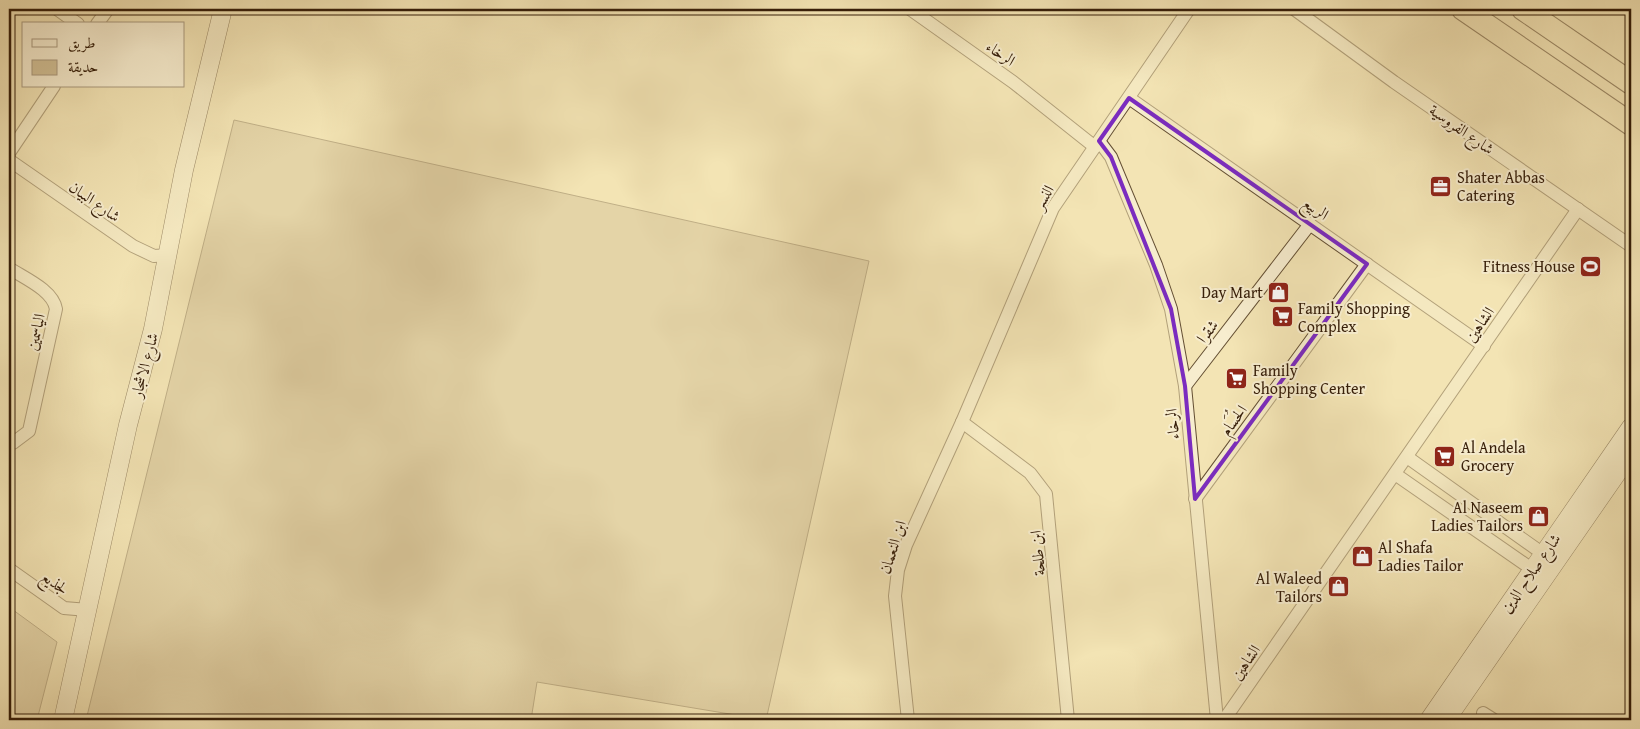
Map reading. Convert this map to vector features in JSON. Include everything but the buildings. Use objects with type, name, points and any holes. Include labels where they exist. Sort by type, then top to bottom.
[{"type":"highway","points":[[1463,9],[1631,124]]},
{"type":"highway","points":[[1523,9],[1631,84]]},
{"type":"street","points":[[56,9],[75,22]]},
{"type":"street","points":[[98,22],[108,9]]},
{"type":"street","name":"شارع الاشجار","points":[[63,720],[128,425],[153,330],[184,170],[223,9]]},
{"type":"street","name":"الرخاء","points":[[910,9],[1013,82],[1112,157],[1164,287],[1173,319],[1185,386],[1217,720]]},
{"type":"street","name":"النسر","points":[[962,422],[1053,208],[1189,9]]},
{"type":"street","name":"شارع الفروسية","points":[[1294,9],[1631,246]]},
{"type":"street","points":[[9,153],[53,88]]},
{"type":"street","name":"الربيع","points":[[1129,98],[1484,346]]},
{"type":"street","name":"شارع البيان","points":[[9,160],[133,246],[154,256],[169,255]]},
{"type":"street","name":"الشاهين","points":[[1224,720],[1578,209]]},
{"type":"street","name":"شقرا","points":[[1185,386],[1310,224]]},
{"type":"street","name":"الحُسَام","points":[[1195,499],[1367,264]]},
{"type":"street","name":"الياسمين","points":[[9,268],[48,294],[55,302],[56,309],[29,431],[17,440],[9,443]]},
{"type":"street","name":"ابن النعمان","points":[[908,720],[896,621],[895,596],[898,570],[906,545],[962,422]]},
{"type":"street","name":"ابن طلحة","points":[[962,422],[1030,473],[1046,494],[1068,720]]},
{"type":"street","name":"شارع صلاح الدين","points":[[1549,558],[1630,431]]},
{"type":"street","name":"شارع صلاح الدين","points":[[1429,720],[1549,558],[1631,453]]},
{"type":"street","points":[[1407,457],[1549,558]]},
{"type":"street","points":[[1395,474],[1538,573]]},
{"type":"street","name":"لجذيع","points":[[9,570],[64,608],[88,610]]},
{"type":"street","name":"شارع صلاح الدين","points":[[1446,720],[1538,573]]},
{"type":"highlighted area","points":[[1129,98],[1367,264],[1195,499],[1185,386],[1171,309],[1111,157],[1099,141]]},
{"type":"green space","points":[[234,120],[869,261],[766,720],[537,682],[531,720],[86,720]]},
{"type":"green space","points":[[9,607],[57,642],[37,720],[9,720]]},
{"type":"place","name":"Shater Abbas Catering","points":[[1441,186]]},
{"type":"place","name":"Fitness House","points":[[1591,266]]},
{"type":"place","name":"Day Mart","points":[[1279,292]]},
{"type":"place","name":"Family Shopping Complex","points":[[1282,317]]},
{"type":"place","name":"Family Shopping Center","points":[[1237,379]]},
{"type":"place","name":"Al Andela Grocery","points":[[1445,456]]},
{"type":"place","name":"Al Naseem Ladies Tailors","points":[[1539,516]]},
{"type":"place","name":"Al Shafa Ladies Tailor","points":[[1362,556]]},
{"type":"place","name":"Al Waleed Tailors","points":[[1338,587]]}]
